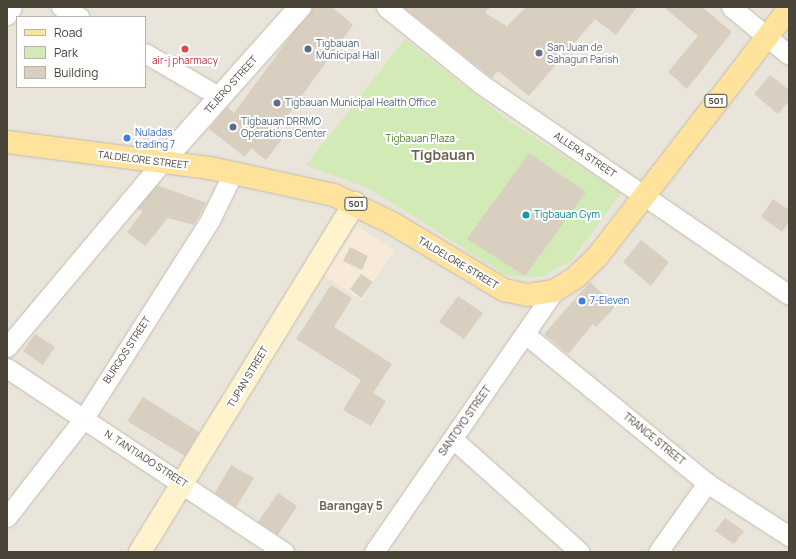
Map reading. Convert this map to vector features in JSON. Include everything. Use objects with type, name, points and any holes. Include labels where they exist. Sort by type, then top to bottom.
[{"type":"main road","name":"TALDELORE STREET","points":[[7,142],[162,162],[233,173],[334,195],[356,204],[504,290],[528,295],[554,291],[575,278],[597,257],[643,194],[789,9]]},
{"type":"main road","name":"TUPAN STREET","points":[[140,552],[356,204]]},
{"type":"street","points":[[7,15],[12,7]]},
{"type":"street","points":[[61,7],[77,16]]},
{"type":"street","name":"TEJERO STREET","points":[[162,162],[300,7]]},
{"type":"street","name":"ALLERA STREET","points":[[386,7],[481,84],[789,295]]},
{"type":"street","points":[[731,7],[768,35],[789,55]]},
{"type":"street","points":[[146,54],[220,97]]},
{"type":"street","points":[[7,347],[162,162]]},
{"type":"street","name":"BURGOS STREET","points":[[7,517],[84,418],[210,220],[233,173]]},
{"type":"street","name":"SANTOYO STREET","points":[[374,552],[554,291]]},
{"type":"street","name":"TRANCE STREET","points":[[525,334],[707,483],[789,536]]},
{"type":"street","name":"N. TANTIADO STREET","points":[[7,368],[183,483],[284,552]]},
{"type":"street","points":[[453,439],[580,552]]},
{"type":"street","points":[[658,552],[707,483]]},
{"type":"shaded area","points":[[7,7],[789,7],[789,552],[7,552]]},
{"type":"shaded area","points":[[357,226],[395,250],[361,300],[324,275]]},
{"type":"green space","name":"Tigbauan Plaza","points":[[405,39],[506,119],[621,193],[572,260],[542,277],[507,276],[372,190],[306,165]]},
{"type":"building","name":"Tigbauan Municipal Hall","points":[[312,7],[332,7],[353,25],[275,133],[282,139],[266,160],[251,148],[245,157],[209,129],[227,107],[234,113]]},
{"type":"building","points":[[403,7],[490,7],[485,13],[507,26],[526,7],[637,7],[616,35],[595,19],[529,96],[498,71],[492,78]]},
{"type":"building","points":[[664,7],[702,7],[732,32],[687,89],[668,72],[698,36]]},
{"type":"building","points":[[770,75],[789,90],[789,101],[778,114],[754,94]]},
{"type":"building","name":"Tigbauan Gym","points":[[529,153],[586,192],[525,276],[467,239]]},
{"type":"building","points":[[157,185],[206,203],[194,225],[168,218],[145,246],[127,232],[143,211],[137,209]]},
{"type":"building","points":[[773,199],[789,210],[789,221],[782,232],[761,217]]},
{"type":"building","points":[[641,240],[669,262],[651,286],[623,262]]},
{"type":"building","points":[[350,247],[368,256],[362,270],[343,261]]},
{"type":"building","points":[[361,274],[373,282],[361,298],[350,289]]},
{"type":"building","points":[[590,282],[616,306],[596,327],[593,324],[568,354],[544,334]]},
{"type":"building","points":[[331,285],[352,298],[334,327],[392,364],[373,393],[386,401],[371,426],[343,410],[361,380],[296,339]]},
{"type":"building","points":[[458,296],[483,313],[464,339],[439,322]]},
{"type":"building","points":[[35,334],[55,347],[43,365],[23,351]]},
{"type":"building","points":[[143,397],[199,432],[185,456],[127,421]]},
{"type":"building","points":[[231,465],[254,478],[236,507],[215,493]]},
{"type":"building","points":[[278,493],[297,506],[278,535],[258,522]]},
{"type":"building","points":[[725,518],[744,531],[734,544],[715,531]]},
{"type":"place","name":"air-j pharmacy","points":[[185,49]]},
{"type":"place","name":"Tigbauan Municipal Hall","points":[[308,49]]},
{"type":"place","name":"San Juan de Sahagun Parish","points":[[539,53]]},
{"type":"place","name":"Tigbauan Municipal Health Office","points":[[277,103]]},
{"type":"place","name":"Tigbauan DRRMO Operations Center","points":[[233,127]]},
{"type":"place","name":"Nuladas trading 7","points":[[127,138]]},
{"type":"place","name":"Tigbauan Gym","points":[[526,215]]},
{"type":"place","name":"7-Eleven","points":[[582,301]]},
{"type":"district","name":"Tigbauan","points":[[443,155]]},
{"type":"district","name":"Barangay 5","points":[[351,506]]}]
